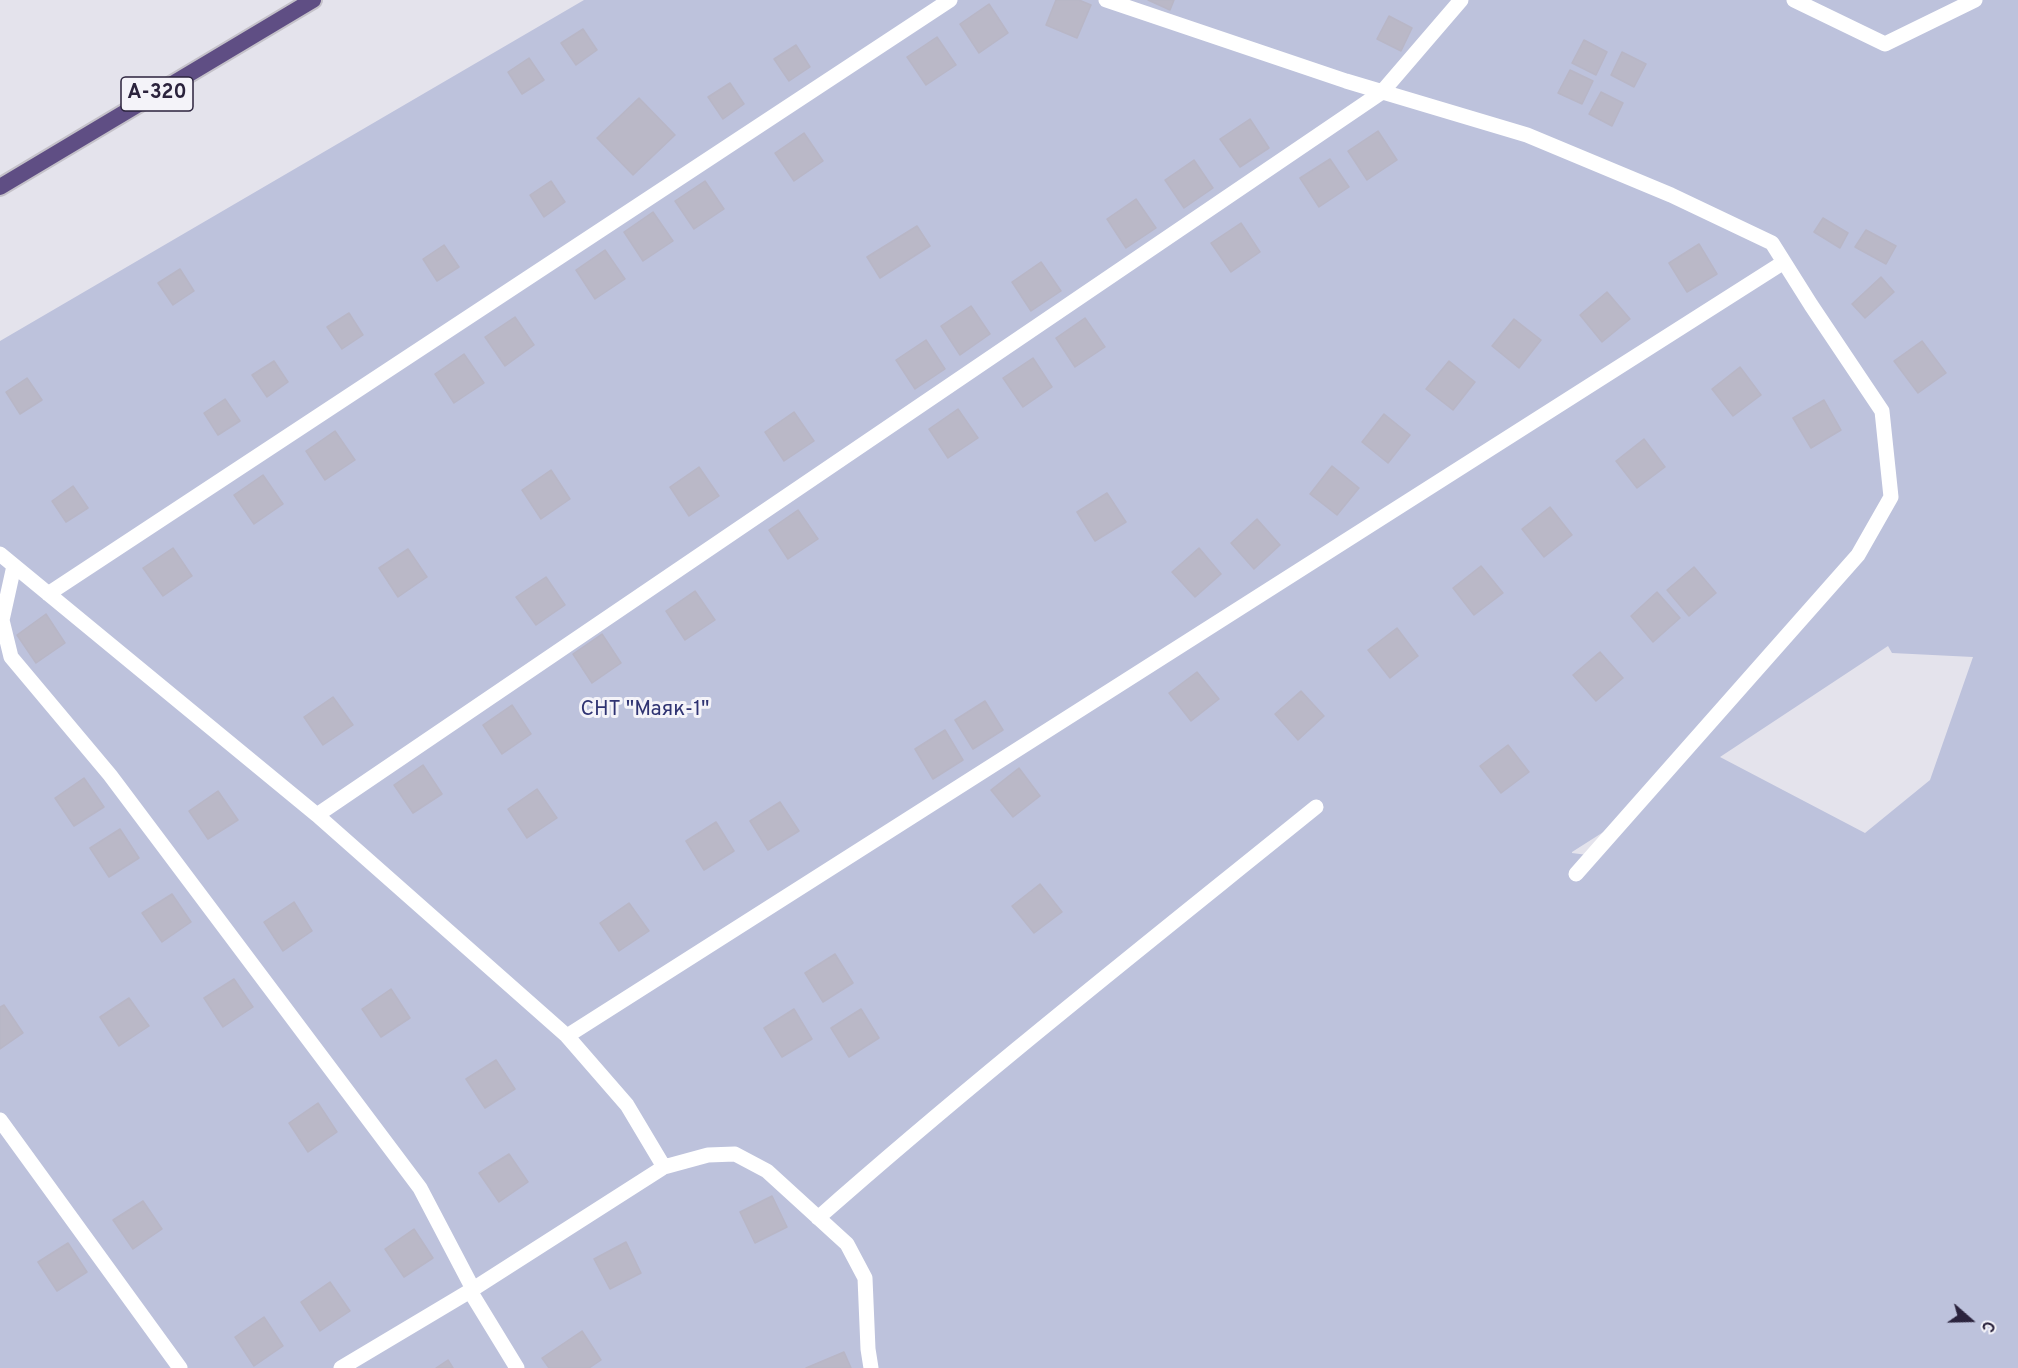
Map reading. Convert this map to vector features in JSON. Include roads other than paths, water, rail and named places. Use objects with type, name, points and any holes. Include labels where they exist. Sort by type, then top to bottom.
[{"type":"highway","name":"А-320","points":[[0,187],[313,0]]},
{"type":"lane","points":[[48,594],[950,0]]},
{"type":"lane","points":[[1106,0],[1382,92],[1527,135],[1671,195],[1772,243],[1882,411],[1891,497],[1858,555],[1576,873]]},
{"type":"lane","points":[[317,815],[1382,92],[1461,0]]},
{"type":"lane","points":[[1794,0],[1885,44],[1975,0]]},
{"type":"lane","points":[[567,1036],[1784,262]]},
{"type":"lane","points":[[0,554],[317,815],[567,1036],[627,1106],[664,1167]]},
{"type":"lane","points":[[14,566],[2,620],[11,657],[110,774],[420,1188],[471,1290],[517,1368]]},
{"type":"lane","points":[[818,1218],[883,1161],[1105,977],[1316,807]]},
{"type":"lane","points":[[0,1120],[180,1368]]},
{"type":"lane","points":[[340,1368],[471,1290],[664,1167],[708,1155],[735,1154],[767,1171],[847,1244],[865,1278],[871,1368]]},
{"type":"park label","name":"СНТ \"Маяк-1\"","points":[[645,711]]}]
